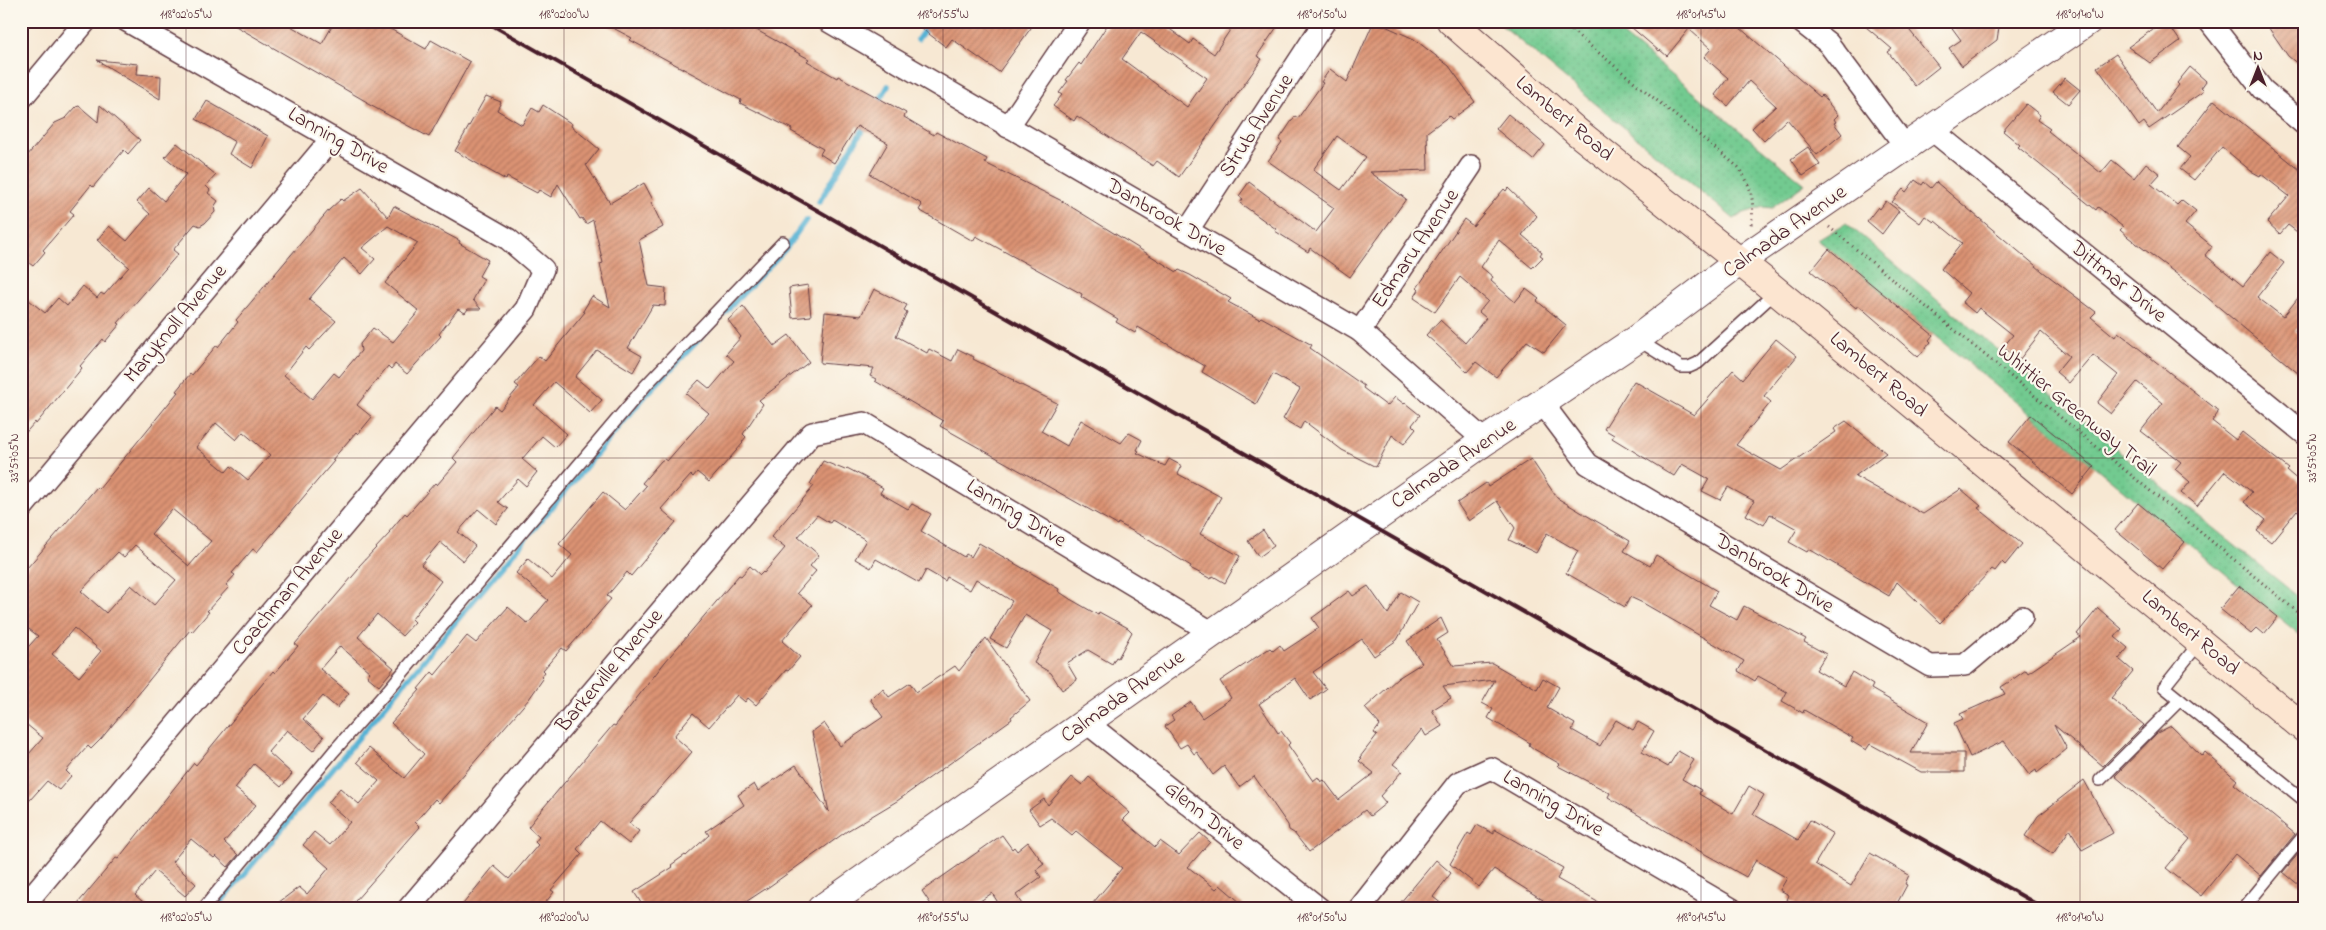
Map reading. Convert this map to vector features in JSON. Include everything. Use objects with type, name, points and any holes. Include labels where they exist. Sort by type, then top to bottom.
[{"type":"main road","name":"Lambert Road","points":[[1451,21],[1577,132],[1740,261],[2305,729]]},
{"type":"street","points":[[21,99],[86,21]]},
{"type":"street","name":"Lanning Drive","points":[[127,21],[508,239],[543,269]]},
{"type":"street","name":"Danbrook Drive","points":[[828,21],[1360,331],[1485,441]]},
{"type":"street","points":[[1008,127],[1080,21]]},
{"type":"street","name":"Strub Avenue","points":[[1188,230],[1325,21]]},
{"type":"street","points":[[1800,21],[1828,43],[1906,147]]},
{"type":"street","name":"Calmada Avenue","points":[[821,909],[1485,441],[1543,404],[1637,339],[1740,261],[2088,21]]},
{"type":"street","points":[[2210,21],[2263,90],[2305,125]]},
{"type":"street","name":"Dittmar Drive","points":[[1932,130],[2305,434]]},
{"type":"street","name":"Maryknoll Avenue","points":[[21,510],[332,138]]},
{"type":"street","name":"Edmaru Avenue","points":[[1360,331],[1472,166]]},
{"type":"street","name":"Coachman Avenue","points":[[21,909],[526,310],[543,269]]},
{"type":"street","name":"Danbrook Drive","points":[[1543,404],[1588,464],[1930,666],[1965,665],[2022,618]]},
{"type":"street","name":"Lanning Drive","points":[[812,433],[864,423],[1213,632]]},
{"type":"street","name":"Barkerville Avenue","points":[[408,909],[812,433]]},
{"type":"street","name":"Glenn Drive","points":[[1087,723],[1320,909]]},
{"type":"street","name":"Lanning Drive","points":[[1358,909],[1458,783],[1491,768],[1732,909]]},
{"type":"lane","points":[[203,909],[333,752],[388,690],[646,385],[783,242]]},
{"type":"lane","points":[[1637,339],[1681,367],[1689,367],[1698,363],[1777,292]]},
{"type":"lane","points":[[2200,642],[2164,687],[2305,802]]},
{"type":"lane","points":[[2100,780],[2180,700]]},
{"type":"lane","points":[[2243,909],[2305,834]]},
{"type":"path","points":[[1560,21],[1738,167],[1746,177],[1751,191],[1751,226]]},
{"type":"path","name":"Whittier Greenway Trail","points":[[1829,227],[2305,618]]},
{"type":"green space","points":[[1496,21],[1606,21],[1805,184],[1772,208],[1763,207],[1744,213],[1734,219]]},
{"type":"green space","points":[[1846,223],[2166,490],[2305,602],[2305,639],[1818,240]]},
{"type":"building","points":[[227,21],[282,21],[322,44],[335,21],[376,21],[426,49],[431,40],[470,62],[429,137],[366,103]]},
{"type":"building","points":[[600,21],[740,21],[809,59],[807,61],[837,78],[838,76],[906,113],[904,117],[934,135],[936,132],[987,159],[985,163],[1060,200],[1177,272],[1179,270],[1190,275],[1231,299],[1228,302],[1259,319],[1261,317],[1312,345],[1310,348],[1364,386],[1363,388],[1387,406],[1395,397],[1420,415],[1412,425],[1416,429],[1404,444],[1392,435],[1376,467],[1342,450],[1304,421],[1300,429],[1283,419],[1300,389],[1273,374],[1256,404],[1202,372],[1205,366],[1138,327],[1135,333],[1116,322],[1118,319],[1081,297],[1082,294],[976,236],[973,241],[919,210],[922,205],[920,203],[870,174],[888,143],[857,126],[834,163],[820,154],[823,149],[791,131],[792,129],[740,103],[741,100],[630,40],[632,38]]},
{"type":"building","points":[[912,21],[1036,21],[999,72],[952,39],[946,47]]},
{"type":"building","points":[[1110,21],[1159,21],[1190,44],[1193,39],[1214,54],[1236,21],[1281,21],[1257,56],[1262,59],[1179,177],[1157,161],[1153,166],[1077,116],[1074,121],[1053,106],[1062,95],[1059,93],[1068,81],[1066,80],[1079,63],[1081,65]],"holes":[[[1141,32],[1207,78],[1187,107],[1122,59]]]},
{"type":"building","points":[[1374,21],[1414,39],[1449,66],[1475,102],[1452,119],[1449,116],[1427,132],[1428,170],[1370,172],[1406,199],[1350,277],[1310,248],[1308,252],[1275,231],[1276,229],[1240,203],[1243,199],[1239,196],[1249,182],[1316,232],[1334,208],[1268,161],[1282,142],[1279,140],[1295,116],[1298,118],[1323,83],[1321,82],[1330,69],[1347,82]],"holes":[[[1337,136],[1366,157],[1341,190],[1313,170]]]},
{"type":"building","points":[[1624,21],[1732,21],[1820,97],[1822,95],[1838,115],[1834,119],[1836,122],[1834,123],[1842,134],[1817,155],[1787,119],[1764,141],[1752,128],[1776,106],[1749,81],[1728,106],[1715,95],[1728,78],[1704,57],[1711,49],[1689,29],[1667,56]]},
{"type":"building","points":[[1859,21],[1902,21],[1939,67],[1915,86],[1888,52],[1892,49]]},
{"type":"building","points":[[1947,21],[2000,21],[1997,40],[1962,66],[1949,48],[1961,40]]},
{"type":"building","points":[[2166,21],[2180,41],[2150,63],[2128,47]]},
{"type":"building","points":[[2264,21],[2295,21],[2305,35],[2305,70],[2288,56]]},
{"type":"building","points":[[2116,54],[2157,113],[2179,85],[2177,83],[2190,67],[2206,81],[2201,88],[2204,91],[2149,129],[2144,122],[2139,126],[2097,67]]},
{"type":"building","points":[[97,60],[138,64],[137,74],[161,76],[160,99]]},
{"type":"building","points":[[2065,78],[2080,90],[2068,104],[2053,92]]},
{"type":"building","points":[[486,96],[501,102],[497,110],[522,125],[532,108],[539,112],[543,105],[572,124],[571,126],[599,149],[586,165],[610,203],[644,183],[653,200],[651,202],[663,227],[639,240],[649,286],[666,288],[665,306],[653,305],[628,348],[642,356],[633,372],[597,350],[575,377],[602,400],[590,413],[554,382],[534,405],[567,434],[555,447],[542,436],[522,459],[537,472],[526,486],[518,479],[498,502],[508,509],[496,524],[478,509],[458,532],[475,546],[463,561],[440,542],[421,565],[441,581],[412,619],[415,622],[402,636],[377,614],[358,637],[394,668],[379,686],[367,676],[370,672],[340,646],[320,669],[349,693],[337,708],[323,696],[303,719],[324,737],[313,751],[287,730],[268,752],[292,774],[281,787],[254,764],[235,788],[256,805],[224,842],[238,855],[228,867],[216,856],[214,858],[191,839],[172,862],[196,884],[185,896],[155,871],[135,895],[151,909],[73,909],[116,858],[118,859],[194,763],[196,765],[273,671],[275,673],[298,646],[295,644],[358,570],[359,566],[390,533],[405,513],[407,515],[435,483],[437,485],[457,462],[453,458],[495,406],[500,410],[519,387],[515,384],[539,356],[545,361],[585,312],[583,311],[592,296],[610,307],[600,264],[603,263],[593,220],[586,224],[582,218],[580,219],[558,184],[551,197],[539,190],[537,193],[507,177],[506,180],[455,151]]},
{"type":"building","points":[[2214,100],[2305,174],[2305,238],[2288,225],[2280,234],[2267,222],[2289,196],[2261,174],[2260,176],[2251,171],[2222,147],[2194,180],[2180,169],[2190,157],[2178,147]]},
{"type":"building","points":[[207,101],[268,136],[252,168],[229,154],[235,142],[196,119]]},
{"type":"building","points":[[2026,104],[2040,115],[2037,120],[2050,129],[2048,131],[2101,173],[2112,160],[2134,178],[2146,163],[2160,174],[2151,184],[2177,205],[2182,200],[2196,211],[2185,224],[2212,246],[2205,255],[2243,286],[2270,252],[2284,263],[2257,297],[2283,317],[2305,289],[2305,318],[2295,331],[2305,338],[2305,379],[2203,294],[2128,237],[2120,230],[2123,227],[2098,207],[2096,210],[2018,147],[2020,145],[2003,131]]},
{"type":"building","points":[[100,105],[140,140],[128,154],[124,150],[93,187],[91,185],[70,211],[74,214],[43,250],[45,252],[33,266],[21,257],[21,163],[55,123],[66,118],[76,107],[79,106],[98,122]]},
{"type":"building","points":[[1508,114],[1545,145],[1533,160],[1496,129]]},
{"type":"building","points":[[177,143],[216,175],[206,186],[210,190],[208,193],[218,201],[214,207],[215,212],[200,226],[195,224],[173,250],[178,254],[118,323],[120,324],[105,342],[103,339],[80,366],[82,368],[36,424],[35,422],[21,438],[21,310],[29,300],[45,313],[58,298],[67,306],[83,286],[97,298],[101,293],[104,295],[129,267],[97,240],[109,226],[127,241],[150,214],[137,202],[149,188],[164,201],[186,174],[165,157]]},
{"type":"building","points":[[1808,147],[1820,165],[1803,176],[1791,159]]},
{"type":"building","points":[[1915,180],[1922,185],[1924,182],[1931,188],[1936,182],[2042,271],[2096,312],[2091,317],[2115,337],[2118,332],[2216,409],[2218,413],[2212,421],[2236,440],[2242,432],[2289,469],[2287,471],[2305,486],[2305,517],[2297,510],[2271,542],[2257,531],[2266,520],[2244,502],[2252,492],[2225,471],[2197,506],[2181,493],[2190,482],[2175,469],[2181,462],[2141,431],[2163,403],[2137,382],[2111,414],[2097,403],[2118,375],[2093,355],[2069,383],[2056,372],[2069,356],[2041,332],[2019,360],[2003,347],[2013,335],[1979,308],[1975,313],[1962,302],[1969,293],[1941,269],[1962,243],[1935,221],[1925,216],[1920,223],[1892,202],[1903,189],[1906,192]]},
{"type":"building","points":[[362,188],[388,217],[394,206],[460,241],[459,243],[488,260],[479,276],[484,279],[473,300],[481,309],[468,309],[465,313],[458,309],[439,334],[441,336],[407,374],[395,364],[391,369],[388,366],[357,405],[372,417],[358,434],[356,432],[332,460],[334,461],[257,552],[253,549],[232,573],[235,575],[226,585],[229,587],[207,611],[209,612],[192,632],[190,630],[101,739],[91,749],[88,746],[66,771],[71,776],[59,790],[47,781],[21,810],[21,763],[43,738],[21,720],[21,655],[38,636],[21,623],[21,575],[97,487],[99,489],[178,392],[176,391],[190,374],[192,375],[216,346],[218,347],[238,322],[236,320],[329,210],[341,199],[343,201]],"holes":[[[388,226],[418,243],[385,283],[419,311],[393,342],[373,328],[360,344],[361,351],[339,377],[334,373],[312,399],[284,375],[306,347],[309,350],[336,321],[309,299],[344,258],[362,274],[375,259],[362,248]],[[216,423],[236,440],[243,432],[270,455],[248,480],[231,466],[226,472],[196,447]],[[172,509],[211,541],[189,566],[151,534]],[[135,545],[176,580],[154,605],[131,585],[106,613],[81,591],[118,552],[124,557]],[[74,628],[101,651],[79,677],[52,654]]]},
{"type":"building","points":[[1508,188],[1537,216],[1522,235],[1542,252],[1540,255],[1543,257],[1532,268],[1499,240],[1481,267],[1493,277],[1491,281],[1515,302],[1526,289],[1539,299],[1537,301],[1566,325],[1544,352],[1527,341],[1496,377],[1476,362],[1467,372],[1426,335],[1440,320],[1465,343],[1486,318],[1479,312],[1488,301],[1460,277],[1435,312],[1414,298],[1419,290],[1417,288],[1464,219],[1473,226],[1504,189],[1506,191]]},
{"type":"building","points":[[1886,201],[1899,211],[1882,234],[1867,221],[1878,207],[1880,209]]},
{"type":"building","points":[[1829,249],[1933,335],[1929,340],[1931,342],[1918,357],[1858,305],[1856,308],[1811,271]]},
{"type":"building","points":[[808,285],[811,316],[792,318],[789,288]]},
{"type":"building","points":[[874,289],[907,305],[904,310],[907,312],[896,336],[927,353],[929,349],[952,361],[958,349],[1013,381],[1057,403],[1041,431],[1067,446],[1081,420],[1121,443],[1129,433],[1142,440],[1137,453],[1165,466],[1169,459],[1182,466],[1178,474],[1221,497],[1200,534],[1240,556],[1225,583],[1213,576],[1211,579],[1190,568],[1191,566],[1147,539],[1118,523],[1117,525],[940,426],[943,421],[875,381],[876,379],[870,376],[874,368],[820,363],[825,312],[861,316]]},
{"type":"building","points":[[743,306],[774,346],[789,335],[809,362],[759,400],[763,404],[743,434],[746,437],[743,443],[709,482],[697,472],[693,477],[691,475],[661,509],[676,522],[631,576],[627,572],[607,596],[611,599],[566,651],[562,648],[543,670],[545,672],[541,677],[543,679],[529,699],[439,803],[435,799],[415,822],[420,827],[348,909],[270,909],[299,887],[307,894],[329,868],[303,845],[314,832],[330,845],[350,822],[328,803],[340,788],[359,804],[379,781],[357,762],[369,748],[404,778],[424,754],[391,723],[420,690],[418,689],[432,672],[435,675],[467,636],[476,643],[508,607],[528,624],[548,600],[516,573],[528,559],[552,579],[572,555],[559,544],[603,492],[625,510],[646,486],[642,483],[661,461],[664,459],[667,461],[709,413],[686,394],[699,380],[710,389],[734,361],[726,354],[741,337],[728,320]]},
{"type":"building","points":[[1776,339],[1797,356],[1764,396],[1771,402],[1736,445],[1781,470],[1836,432],[1834,429],[1846,421],[1886,453],[1855,476],[1923,514],[1961,489],[1981,506],[1978,508],[2022,544],[2005,565],[2002,562],[1995,571],[1992,569],[1940,623],[1897,582],[1889,596],[1809,549],[1807,552],[1789,542],[1797,529],[1770,514],[1764,525],[1746,515],[1754,501],[1728,487],[1720,500],[1702,491],[1709,479],[1682,464],[1674,476],[1612,438],[1614,435],[1604,429],[1634,381],[1694,415],[1733,370],[1743,379]]},
{"type":"building","points":[[2031,415],[2094,467],[2072,494],[2009,442]]},
{"type":"building","points":[[1531,459],[1557,498],[1630,541],[1624,551],[1650,566],[1656,555],[1717,591],[1709,605],[1737,620],[1744,606],[1806,639],[1804,642],[1826,654],[1816,670],[1844,686],[1852,672],[1873,685],[1871,689],[1928,722],[1911,753],[1964,753],[1964,772],[1921,772],[1870,744],[1866,750],[1851,741],[1853,738],[1804,710],[1803,713],[1782,701],[1787,692],[1758,676],[1755,681],[1738,671],[1744,661],[1643,603],[1630,597],[1625,607],[1566,573],[1578,551],[1547,533],[1536,553],[1509,540],[1515,528],[1497,501],[1469,521],[1457,503],[1486,483],[1488,487]]},
{"type":"building","points":[[823,461],[845,470],[847,468],[866,478],[883,488],[880,493],[908,509],[912,504],[931,514],[921,531],[964,557],[966,554],[971,557],[979,543],[1059,589],[1058,591],[1070,599],[1098,615],[1099,612],[1128,628],[1132,632],[1118,658],[1116,657],[1112,664],[1088,650],[1067,663],[1077,680],[1062,690],[1051,673],[1034,663],[1052,631],[1025,615],[1006,648],[990,639],[1012,601],[976,579],[970,590],[947,577],[945,581],[926,570],[919,583],[876,559],[871,568],[855,559],[866,540],[832,520],[830,523],[817,515],[798,537],[819,555],[810,566],[816,571],[797,593],[812,605],[782,641],[800,657],[788,671],[786,670],[756,705],[748,698],[745,702],[737,695],[709,727],[693,713],[674,736],[692,752],[629,823],[639,831],[629,844],[600,821],[577,849],[582,854],[551,890],[554,892],[540,909],[459,909],[494,866],[509,879],[538,845],[535,842],[539,837],[528,827],[544,807],[613,725],[615,726],[665,662],[739,575],[741,576],[750,566],[760,575],[764,573],[785,548],[771,537],[814,486],[810,484]]},
{"type":"building","points":[[2138,503],[2185,542],[2162,569],[2115,530]]},
{"type":"building","points":[[1263,530],[1274,546],[1259,557],[1248,541]]},
{"type":"building","points":[[1368,586],[1388,614],[1401,592],[1418,602],[1397,640],[1374,656],[1362,639],[1313,672],[1326,689],[1310,700],[1295,678],[1259,704],[1278,733],[1281,731],[1290,743],[1288,745],[1313,781],[1318,777],[1321,782],[1324,780],[1339,800],[1374,773],[1359,761],[1377,735],[1374,733],[1380,725],[1365,708],[1398,678],[1422,663],[1407,641],[1441,618],[1448,633],[1437,640],[1454,666],[1492,663],[1537,689],[1543,678],[1559,687],[1547,708],[1575,724],[1572,730],[1600,746],[1616,720],[1633,730],[1638,722],[1654,731],[1642,752],[1668,767],[1678,751],[1694,760],[1682,779],[1701,790],[1699,794],[1733,814],[1749,786],[1764,795],[1753,814],[1798,840],[1810,820],[1833,834],[1815,864],[1851,886],[1870,853],[1909,875],[1905,884],[1907,885],[1894,909],[1802,909],[1787,900],[1789,895],[1780,890],[1787,878],[1756,860],[1746,877],[1689,845],[1608,797],[1610,793],[1558,766],[1560,764],[1534,749],[1529,745],[1530,743],[1488,718],[1493,709],[1482,703],[1495,680],[1443,686],[1451,698],[1432,710],[1442,726],[1426,736],[1422,729],[1393,764],[1402,771],[1380,796],[1386,803],[1370,816],[1365,810],[1309,852],[1294,833],[1289,830],[1288,825],[1254,776],[1239,787],[1224,766],[1213,775],[1197,752],[1194,754],[1187,744],[1180,748],[1165,726],[1174,720],[1171,716],[1191,702],[1202,718],[1231,698],[1220,681],[1270,648],[1273,651],[1280,645],[1284,651],[1319,628],[1312,618],[1349,591],[1353,596]]},
{"type":"building","points":[[2239,586],[2278,617],[2264,634],[2257,628],[2251,634],[2220,609]]},
{"type":"building","points":[[2098,608],[2122,629],[2115,637],[2128,648],[2119,659],[2133,671],[2111,698],[2144,725],[2103,766],[2054,725],[2067,749],[2037,773],[2036,770],[2029,775],[2004,741],[1970,757],[1954,723],[1963,719],[1960,714],[2005,694],[2001,687],[2026,670],[2028,673],[2081,637],[2077,634]]},
{"type":"building","points":[[986,638],[1030,701],[1011,717],[1012,719],[897,801],[847,831],[735,909],[645,909],[634,892],[673,867],[671,865],[686,856],[709,835],[706,831],[744,805],[738,795],[754,784],[758,791],[796,765],[829,812],[812,732],[824,723],[840,746],[883,717],[870,699],[883,689],[889,697],[910,683],[916,692],[955,666],[959,671]]},
{"type":"building","points":[[2171,726],[2202,756],[2205,752],[2237,780],[2234,784],[2295,834],[2261,876],[2235,854],[2201,896],[2166,868],[2190,839],[2115,776],[2157,733]]},
{"type":"building","points":[[1072,777],[1082,785],[1089,777],[1130,813],[1123,820],[1155,847],[1160,841],[1179,855],[1200,833],[1210,842],[1188,867],[1216,889],[1220,885],[1248,909],[1088,909],[1122,868],[1076,831],[1072,835],[1051,818],[1040,825],[1029,810],[1044,799],[1048,805]]},
{"type":"building","points":[[2084,780],[2113,833],[2082,850],[2070,829],[2053,854],[2025,836],[2038,816]]},
{"type":"building","points":[[1477,825],[1494,834],[1494,829],[1563,868],[1557,879],[1610,909],[1538,909],[1543,900],[1494,869],[1479,887],[1450,864],[1468,833],[1471,835]]},
{"type":"building","points":[[1002,835],[1012,849],[1014,847],[1017,851],[1028,842],[1044,864],[1036,870],[1041,877],[1016,895],[1025,909],[1002,909],[992,893],[970,908],[968,905],[962,909],[934,909],[922,891]]},
{"type":"building","points":[[2305,846],[2305,890],[2283,872]]},
{"type":"building","points":[[1436,860],[1451,873],[1433,897],[1448,909],[1395,909]]},
{"type":"waterway","points":[[918,39],[928,25]]},
{"type":"waterway","points":[[877,106],[888,86]]},
{"type":"waterway","points":[[819,202],[867,123]]},
{"type":"waterway","points":[[215,909],[646,395],[787,247],[806,220]]},
{"type":"railway","points":[[485,21],[2045,909]]}]
